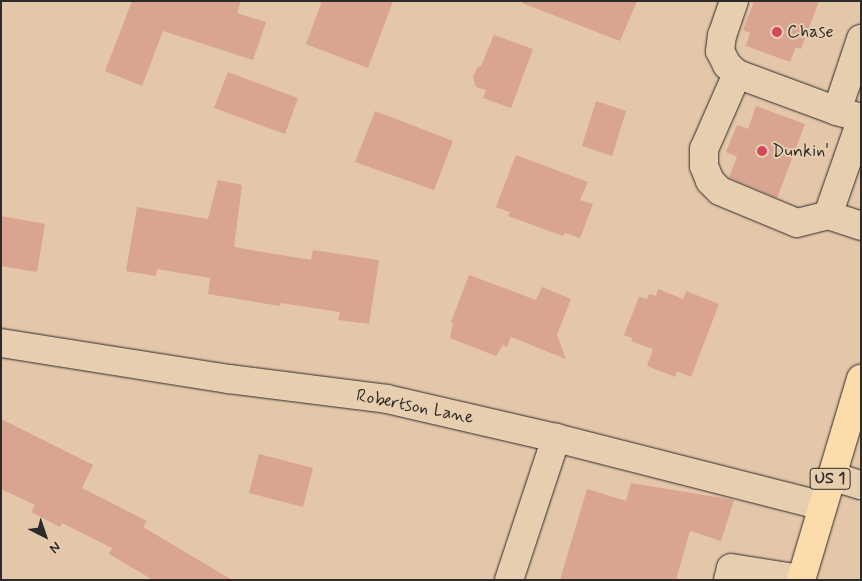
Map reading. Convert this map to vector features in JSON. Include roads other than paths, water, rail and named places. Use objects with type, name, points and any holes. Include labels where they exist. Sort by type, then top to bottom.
[{"type":"main road","name":"US 1","points":[[801,580],[831,476],[859,392]]},
{"type":"street","points":[[734,1],[722,35],[720,51],[727,66],[737,74],[853,117]]},
{"type":"street","points":[[828,215],[853,117],[861,39]]},
{"type":"street","points":[[737,74],[704,149],[704,166],[710,181],[720,191],[797,223],[828,215],[861,226]]},
{"type":"street","name":"Robertson Lane","points":[[1,343],[229,379],[386,399],[556,438],[822,506]]},
{"type":"street","points":[[509,580],[556,438]]},
{"type":"street","points":[[831,476],[861,485]]},
{"type":"street","points":[[728,580],[731,568],[801,580]]},
{"type":"place","name":"Chase","points":[[777,32]]},
{"type":"place","name":"Dunkin'","points":[[762,151]]}]
